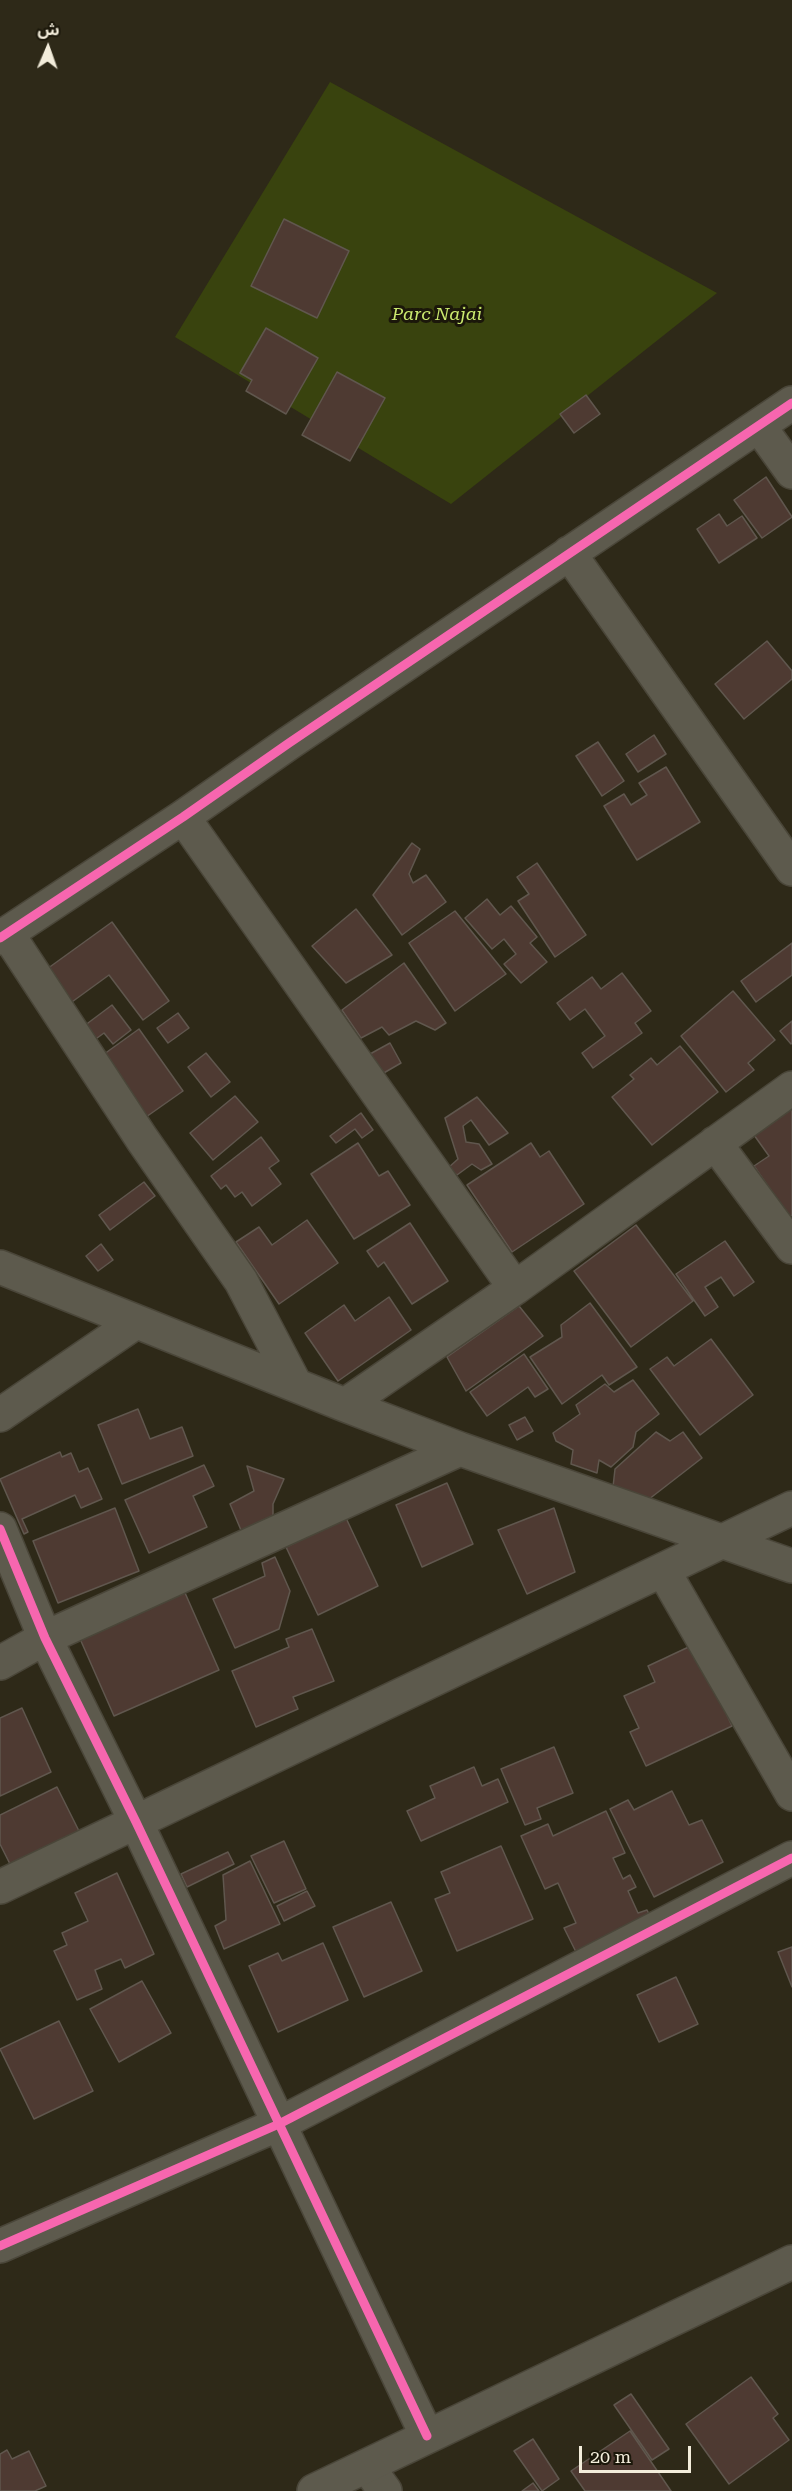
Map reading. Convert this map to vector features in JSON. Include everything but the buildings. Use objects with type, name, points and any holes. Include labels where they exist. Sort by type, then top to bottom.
[{"type":"street","points":[[296,1384],[241,1281],[141,1139],[4,935],[183,817],[792,403]]},
{"type":"street","points":[[759,426],[792,472]]},
{"type":"street","points":[[569,553],[792,869]]},
{"type":"street","points":[[183,817],[515,1288]]},
{"type":"street","points":[[345,1405],[515,1288],[792,1088]]},
{"type":"street","points":[[715,1143],[792,1247]]},
{"type":"street","points":[[0,1267],[460,1449],[792,1566]]},
{"type":"street","points":[[0,1415],[136,1322]]},
{"type":"street","points":[[0,1663],[45,1638],[460,1449]]},
{"type":"street","points":[[0,1887],[792,1508]]},
{"type":"street","points":[[0,1529],[45,1638],[136,1822],[428,2436]]},
{"type":"street","points":[[663,1570],[792,1794]]},
{"type":"street","points":[[0,2246],[279,2124],[792,1858]]},
{"type":"street","points":[[314,2491],[376,2478],[428,2436],[792,2262]]},
{"type":"green space","name":"Parc Najai","points":[[330,82],[717,293],[451,504],[175,337]]},
{"type":"cycle path","points":[[0,938],[183,817],[792,403]]},
{"type":"cycle path","points":[[0,1529],[45,1638],[136,1822],[427,2436]]},
{"type":"cycle path","points":[[0,2246],[279,2124],[792,1858]]}]
